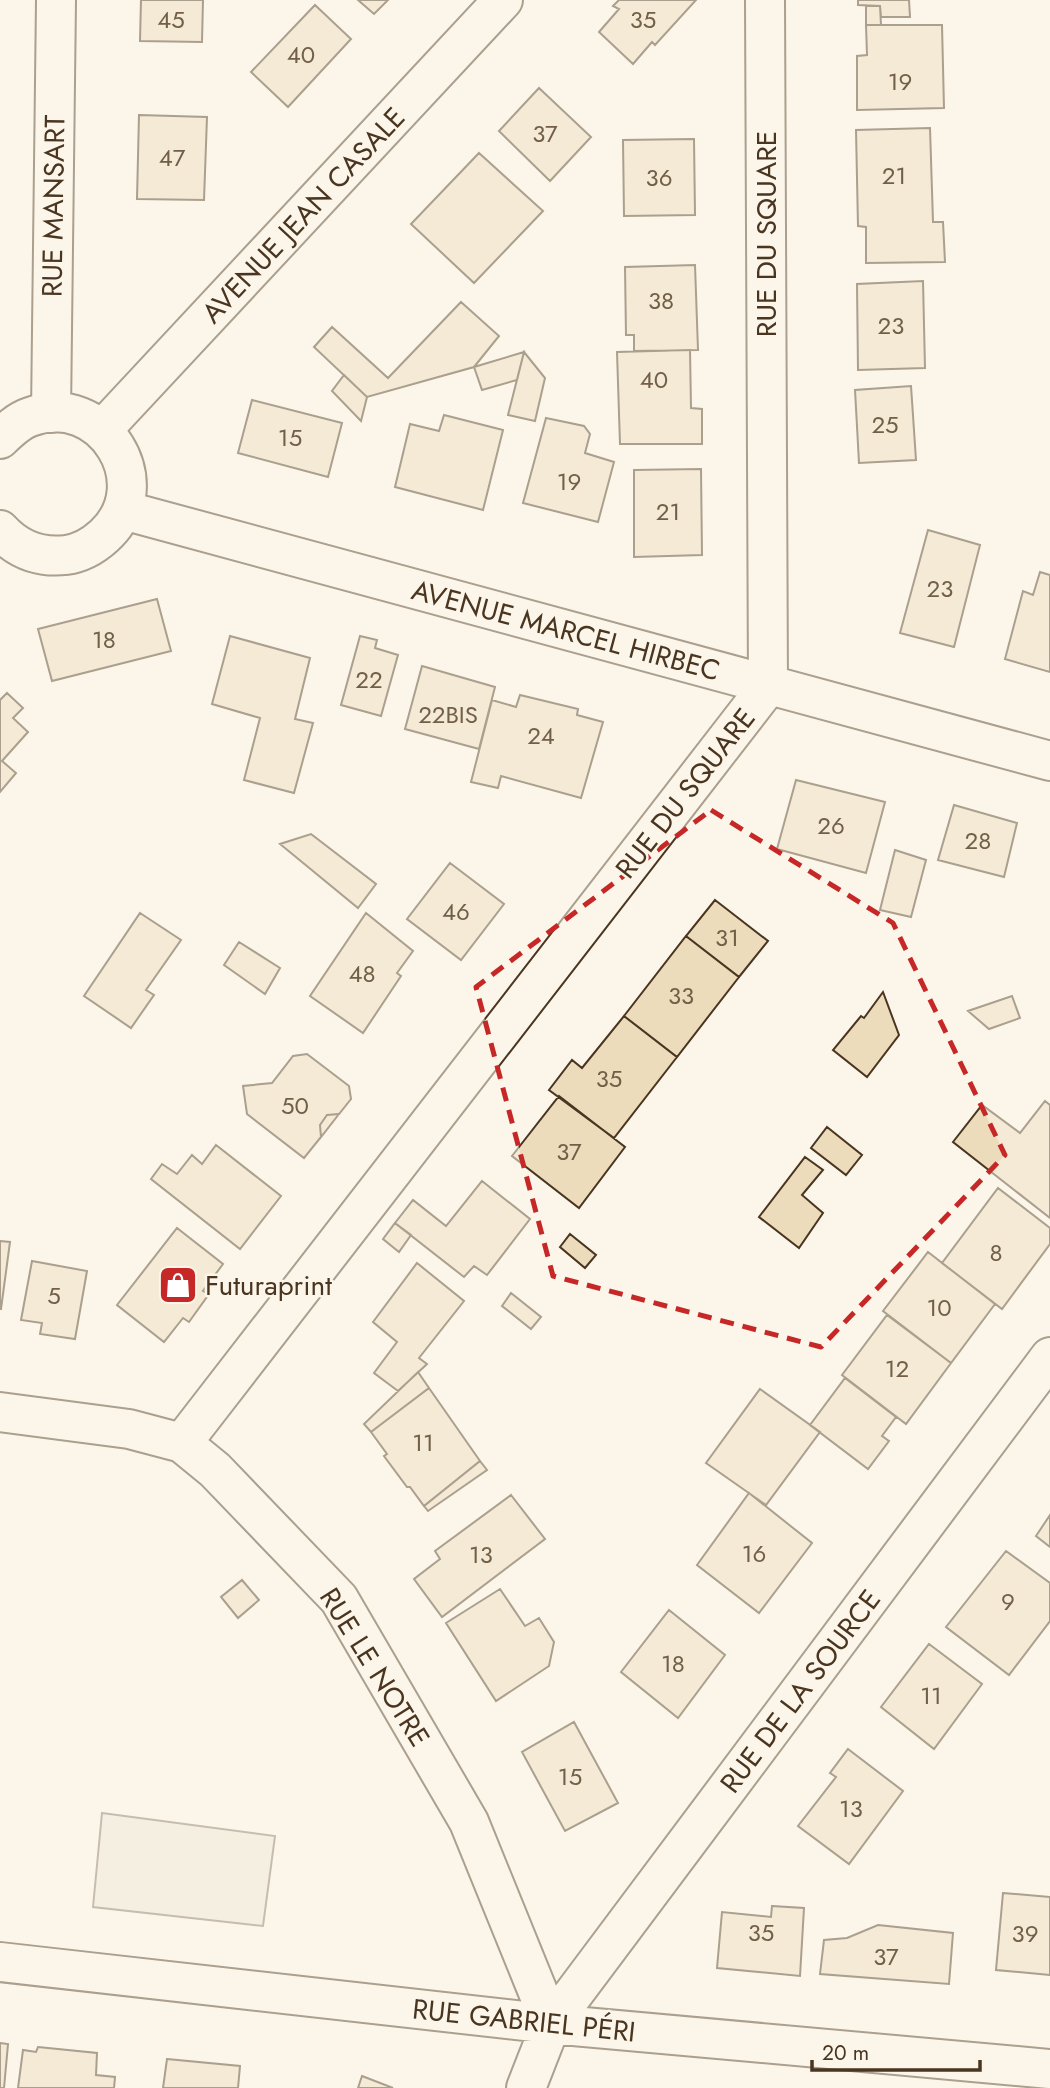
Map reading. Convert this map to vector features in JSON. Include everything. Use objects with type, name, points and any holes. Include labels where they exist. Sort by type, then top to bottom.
[{"type":"street","name":"RUE MANSART","points":[[51,413],[56,0]]},
{"type":"street","name":"AVENUE JEAN CASALE","points":[[103,430],[503,0]]},
{"type":"street","name":"RUE DU SQUARE","points":[[182,1443],[768,685],[765,0]]},
{"type":"street","points":[[0,439],[12,427],[30,417],[51,413],[69,414],[87,420],[103,430],[117,447],[125,466],[127,488],[123,510],[112,529],[94,545],[74,554],[51,556],[28,551],[3,539]]},
{"type":"street","name":"AVENUE MARCEL HIRBEC","points":[[123,510],[1050,761]]},
{"type":"street","name":"RUE DE LA SOURCE","points":[[526,2088],[551,2024],[1050,1357]]},
{"type":"street","name":"RUE LE NOTRE","points":[[0,1412],[129,1429],[182,1443],[215,1470],[339,1599],[469,1822],[551,2024]]},
{"type":"street","name":"RUE GABRIEL PÉRI","points":[[0,1962],[551,2024],[1050,2068]]},
{"type":"highlighted area","points":[[711,810],[893,923],[1005,1155],[821,1347],[553,1276],[476,987]]},
{"type":"shaded area","points":[[102,1813],[275,1836],[263,1926],[93,1907]]},
{"type":"building","points":[[141,0],[203,0],[202,42],[140,41]]},
{"type":"building","points":[[358,0],[388,0],[374,14]]},
{"type":"building","points":[[619,0],[696,0],[655,45],[652,42],[633,64],[599,32],[619,9],[613,6]]},
{"type":"building","points":[[858,0],[909,0],[910,17],[881,17],[880,6],[858,5]]},
{"type":"building","points":[[315,5],[351,39],[288,107],[251,72]]},
{"type":"building","points":[[866,6],[880,6],[881,25],[866,25]]},
{"type":"building","points":[[866,25],[942,25],[944,108],[857,110],[857,56],[867,55]]},
{"type":"building","points":[[539,88],[591,137],[550,181],[499,131]]},
{"type":"building","points":[[139,115],[207,117],[204,200],[137,199]]},
{"type":"building","points":[[930,128],[933,222],[943,222],[945,262],[866,263],[866,227],[858,226],[856,130]]},
{"type":"building","points":[[694,139],[695,215],[624,216],[623,140]]},
{"type":"building","points":[[479,153],[543,211],[474,283],[411,224]]},
{"type":"building","points":[[695,265],[698,350],[634,351],[634,335],[626,335],[625,267]]},
{"type":"building","points":[[923,281],[925,368],[858,370],[857,284]]},
{"type":"building","points":[[461,302],[499,336],[474,367],[367,397],[314,347],[332,327],[388,378]]},
{"type":"building","points":[[690,350],[691,408],[702,409],[702,444],[620,444],[617,352]]},
{"type":"building","points":[[524,352],[545,378],[535,421],[508,415]]},
{"type":"building","points":[[524,352],[517,380],[482,390],[474,367]]},
{"type":"building","points":[[344,375],[367,397],[361,421],[332,391]]},
{"type":"building","points":[[911,386],[916,460],[859,463],[855,390]]},
{"type":"building","points":[[252,400],[342,423],[328,477],[238,453]]},
{"type":"building","points":[[444,415],[503,430],[483,510],[395,487],[410,424],[439,431]]},
{"type":"building","points":[[546,418],[584,426],[590,434],[585,453],[614,462],[598,522],[523,503]]},
{"type":"building","points":[[701,469],[702,555],[634,557],[634,470]]},
{"type":"building","points":[[928,530],[980,545],[954,647],[900,633]]},
{"type":"building","points":[[1040,572],[1050,575],[1050,672],[1005,659],[1023,591],[1033,595]]},
{"type":"building","points":[[157,599],[171,651],[52,681],[38,629]]},
{"type":"building","points":[[230,636],[310,658],[295,719],[313,723],[294,793],[244,780],[260,718],[212,704]]},
{"type":"building","points":[[360,636],[377,640],[375,648],[398,655],[381,716],[341,705]]},
{"type":"building","points":[[422,666],[495,687],[479,749],[405,729]]},
{"type":"building","points":[[7,693],[23,708],[13,718],[28,732],[2,761],[16,773],[0,792],[0,700]]},
{"type":"building","points":[[520,695],[578,709],[577,715],[603,722],[581,798],[501,776],[498,788],[471,782],[492,700],[516,707]]},
{"type":"building","points":[[796,780],[885,802],[866,873],[777,849]]},
{"type":"building","points":[[954,805],[1017,823],[1004,877],[938,860]]},
{"type":"building","points":[[311,834],[376,884],[358,908],[280,844]]},
{"type":"building","points":[[895,850],[926,860],[911,917],[880,910]]},
{"type":"building","points":[[450,863],[504,904],[461,960],[407,919]]},
{"type":"building","points":[[715,900],[768,941],[739,977],[686,936]]},
{"type":"building","points":[[140,913],[181,940],[146,990],[154,995],[131,1028],[84,996]]},
{"type":"building","points":[[366,913],[413,951],[397,973],[401,976],[363,1033],[310,996]]},
{"type":"building","points":[[686,936],[739,977],[677,1057],[624,1016]]},
{"type":"building","points":[[239,942],[280,968],[265,994],[224,965]]},
{"type":"building","points":[[883,992],[899,1035],[867,1077],[833,1050],[861,1016],[864,1018]]},
{"type":"building","points":[[1012,996],[1020,1018],[989,1029],[968,1011]]},
{"type":"building","points":[[624,1016],[677,1057],[614,1138],[549,1090],[572,1060],[582,1068]]},
{"type":"building","points":[[307,1054],[349,1086],[351,1099],[339,1114],[327,1115],[320,1125],[321,1137],[304,1158],[247,1114],[243,1086],[272,1083],[293,1056]]},
{"type":"building","points":[[559,1096],[625,1147],[579,1208],[512,1156]]},
{"type":"building","points":[[1045,1101],[1050,1105],[1050,1218],[953,1142],[982,1105],[1020,1133]]},
{"type":"building","points":[[339,1114],[321,1137],[320,1125],[327,1115]]},
{"type":"building","points":[[827,1127],[862,1155],[846,1175],[811,1148]]},
{"type":"building","points":[[216,1145],[281,1196],[240,1249],[151,1179],[162,1164],[177,1174],[192,1155],[202,1164]]},
{"type":"building","points":[[805,1157],[823,1170],[802,1195],[823,1213],[799,1248],[759,1217]]},
{"type":"building","points":[[482,1181],[530,1219],[487,1275],[474,1266],[464,1277],[395,1223],[413,1200],[446,1226]]},
{"type":"building","points":[[998,1188],[1050,1228],[1050,1244],[1002,1309],[942,1263]]},
{"type":"building","points":[[395,1223],[411,1235],[399,1252],[383,1239]]},
{"type":"building","points":[[177,1228],[223,1264],[203,1291],[209,1294],[189,1322],[183,1318],[164,1342],[117,1305]]},
{"type":"building","points":[[570,1234],[596,1255],[585,1268],[560,1247]]},
{"type":"building","points":[[0,1241],[10,1242],[1,1309],[0,1309]]},
{"type":"building","points":[[928,1252],[995,1304],[951,1363],[883,1311]]},
{"type":"building","points":[[32,1261],[87,1271],[75,1339],[40,1334],[42,1323],[21,1320]]},
{"type":"building","points":[[417,1263],[464,1301],[419,1358],[427,1364],[398,1391],[374,1373],[397,1342],[373,1322]]},
{"type":"building","points":[[511,1293],[541,1317],[531,1329],[502,1306]]},
{"type":"building","points":[[887,1315],[951,1363],[906,1424],[842,1375]]},
{"type":"building","points":[[418,1372],[429,1388],[371,1432],[364,1424]]},
{"type":"building","points":[[845,1378],[896,1417],[882,1436],[889,1441],[868,1469],[810,1425]]},
{"type":"building","points":[[429,1388],[480,1461],[424,1506],[384,1456],[387,1454],[371,1432]]},
{"type":"building","points":[[760,1389],[820,1432],[766,1505],[706,1463]]},
{"type":"building","points":[[480,1461],[487,1470],[428,1511],[424,1506]]},
{"type":"building","points":[[749,1493],[812,1543],[759,1613],[697,1565]]},
{"type":"building","points":[[511,1495],[545,1539],[442,1617],[414,1579],[440,1559],[435,1551]]},
{"type":"building","points":[[1050,1515],[1050,1547],[1036,1536]]},
{"type":"building","points":[[1006,1551],[1050,1583],[1050,1621],[1009,1675],[946,1627]]},
{"type":"building","points":[[242,1580],[259,1600],[238,1618],[221,1597]]},
{"type":"building","points":[[500,1589],[525,1626],[539,1618],[554,1642],[549,1666],[496,1701],[446,1623]]},
{"type":"building","points":[[669,1610],[725,1655],[678,1718],[621,1672]]},
{"type":"building","points":[[929,1644],[982,1684],[934,1749],[881,1707]]},
{"type":"building","points":[[574,1722],[618,1803],[565,1831],[522,1752]]},
{"type":"building","points":[[848,1749],[903,1791],[849,1864],[798,1826],[836,1777],[830,1773]]},
{"type":"building","points":[[1003,1893],[1050,1897],[1050,1975],[996,1970]]},
{"type":"building","points":[[772,1906],[804,1908],[800,1976],[717,1968],[722,1912],[771,1917]]},
{"type":"building","points":[[878,1925],[953,1933],[949,1984],[820,1974],[824,1940],[847,1938]]},
{"type":"building","points":[[0,2043],[8,2044],[4,2088],[0,2088]]},
{"type":"building","points":[[38,2047],[97,2053],[96,2075],[115,2077],[114,2088],[18,2088],[23,2050],[36,2052]]},
{"type":"building","points":[[167,2059],[240,2066],[238,2088],[163,2088]]},
{"type":"building","points":[[362,2076],[393,2088],[358,2088]]},
{"type":"place","name":"Futuraprint","points":[[178,1285]]}]
